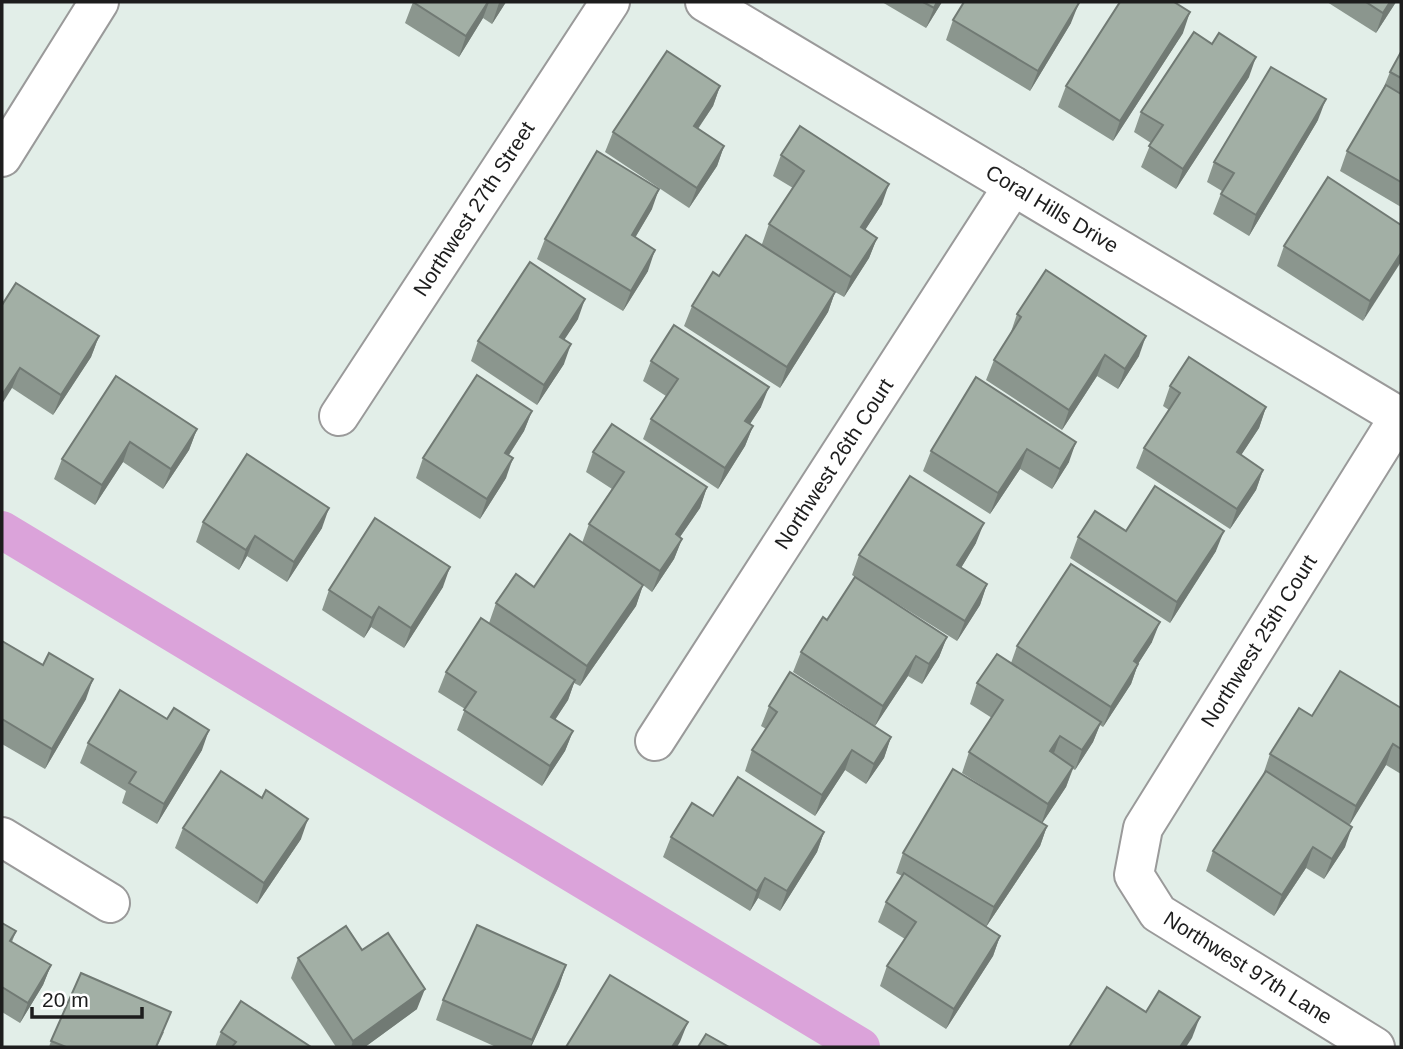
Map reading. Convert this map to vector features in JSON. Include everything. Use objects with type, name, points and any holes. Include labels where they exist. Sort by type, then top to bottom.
[{"type":"street","points":[[2,157],[99,2]]},
{"type":"street","name":"Northwest 27th Street","points":[[339,416],[610,2]]},
{"type":"street","name":"Coral Hills Drive","points":[[705,2],[1401,416]]},
{"type":"street","name":"Northwest 26th Court","points":[[655,741],[1013,186]]},
{"type":"street","name":"Northwest 25th Court","points":[[1134,875],[1143,828],[1401,416]]},
{"type":"street","points":[[2,837],[110,903]]},
{"type":"street","name":"Northwest 97th Lane","points":[[1134,875],[1158,914],[1376,1047]]},
{"type":"building","points":[[413,2],[488,2],[466,36]]},
{"type":"building","points":[[923,2],[937,2],[934,8]]},
{"type":"building","points":[[964,2],[1079,3],[1038,71],[953,20]]},
{"type":"building","points":[[1120,2],[1174,2],[1190,12],[1120,121],[1066,86]]},
{"type":"building","points":[[1366,2],[1390,2],[1383,13]]},
{"type":"building","points":[[1194,32],[1212,44],[1219,33],[1256,57],[1183,169],[1149,146],[1163,125],[1141,112]]},
{"type":"building","points":[[667,51],[720,86],[694,126],[724,146],[697,188],[613,132]]},
{"type":"building","points":[[1401,52],[1401,78],[1390,72]]},
{"type":"building","points":[[1271,67],[1326,99],[1256,215],[1221,194],[1234,173],[1214,162]]},
{"type":"building","points":[[1386,85],[1401,94],[1401,182],[1347,151]]},
{"type":"building","points":[[800,126],[889,184],[861,227],[877,238],[851,277],[769,224],[804,171],[781,155]]},
{"type":"building","points":[[597,151],[659,189],[632,235],[655,250],[631,291],[545,239]]},
{"type":"building","points":[[1328,177],[1401,225],[1401,253],[1370,301],[1284,246]]},
{"type":"building","points":[[746,235],[835,292],[787,367],[692,306],[713,272],[719,276]]},
{"type":"building","points":[[530,262],[585,299],[560,337],[571,344],[544,385],[478,341]]},
{"type":"building","points":[[1046,270],[1146,336],[1125,369],[1105,355],[1069,410],[994,360],[1021,317],[1017,314]]},
{"type":"building","points":[[16,283],[99,336],[61,395],[20,368],[2,395],[2,305]]},
{"type":"building","points":[[674,325],[769,387],[745,421],[753,426],[725,468],[651,419],[678,379],[651,361]]},
{"type":"building","points":[[1189,357],[1266,407],[1237,452],[1263,470],[1237,509],[1144,448],[1180,393],[1170,386]]},
{"type":"building","points":[[477,375],[532,411],[505,453],[513,458],[487,499],[423,458]]},
{"type":"building","points":[[116,376],[197,429],[171,469],[130,442],[102,485],[62,459]]},
{"type":"building","points":[[976,377],[1076,442],[1060,469],[1027,449],[998,493],[931,451]]},
{"type":"building","points":[[612,424],[707,487],[676,534],[682,539],[660,571],[589,524],[624,472],[593,452]]},
{"type":"building","points":[[247,454],[329,508],[294,562],[255,536],[246,550],[203,522]]},
{"type":"building","points":[[910,476],[984,523],[957,565],[987,584],[965,621],[859,555]]},
{"type":"building","points":[[1155,486],[1224,531],[1177,602],[1078,537],[1095,511],[1126,531]]},
{"type":"building","points":[[375,518],[450,567],[411,628],[379,607],[372,618],[329,590]]},
{"type":"building","points":[[570,534],[643,585],[587,666],[496,603],[516,574],[534,587]]},
{"type":"building","points":[[1071,564],[1160,622],[1134,661],[1138,664],[1111,707],[1017,646]]},
{"type":"building","points":[[855,577],[947,637],[929,664],[916,656],[883,706],[801,652],[823,617],[827,620]]},
{"type":"building","points":[[481,618],[575,680],[551,717],[573,731],[550,766],[464,710],[476,692],[446,672]]},
{"type":"building","points":[[2,641],[43,665],[49,653],[93,679],[52,749],[2,719]]},
{"type":"building","points":[[997,654],[1101,722],[1082,750],[1060,736],[1050,751],[1073,767],[1048,804],[969,752],[1003,700],[977,683]]},
{"type":"building","points":[[1340,671],[1401,708],[1401,749],[1393,744],[1356,806],[1270,754],[1299,708],[1312,716]]},
{"type":"building","points":[[790,672],[891,737],[874,764],[852,750],[822,795],[752,750],[777,712],[769,706]]},
{"type":"building","points":[[120,690],[167,719],[174,708],[209,730],[164,804],[129,783],[136,772],[88,743]]},
{"type":"building","points":[[953,769],[1047,826],[994,907],[903,853]]},
{"type":"building","points":[[221,771],[262,798],[266,790],[308,819],[264,883],[183,828]]},
{"type":"building","points":[[1266,771],[1352,827],[1332,859],[1313,847],[1282,895],[1213,851]]},
{"type":"building","points":[[738,777],[824,832],[787,891],[765,878],[757,891],[671,837],[692,803],[713,816]]},
{"type":"building","points":[[904,873],[1000,936],[954,1009],[887,966],[916,922],[886,902]]},
{"type":"building","points":[[2,923],[16,931],[10,941],[51,965],[28,1003],[2,987]]},
{"type":"building","points":[[477,925],[566,965],[532,1040],[443,1000]]},
{"type":"building","points":[[346,926],[362,950],[388,933],[425,989],[353,1041],[298,958]]},
{"type":"building","points":[[81,973],[171,1012],[156,1047],[66,1047],[51,1041]]},
{"type":"building","points":[[610,975],[688,1022],[672,1047],[566,1047]]},
{"type":"building","points":[[1107,987],[1146,1012],[1159,991],[1200,1017],[1180,1047],[1069,1047]]},
{"type":"building","points":[[241,1001],[311,1047],[232,1047],[236,1042],[221,1032]]},
{"type":"building","points":[[706,1034],[729,1047],[698,1047]]},
{"type":"waterway","points":[[2,530],[861,1047]]}]
